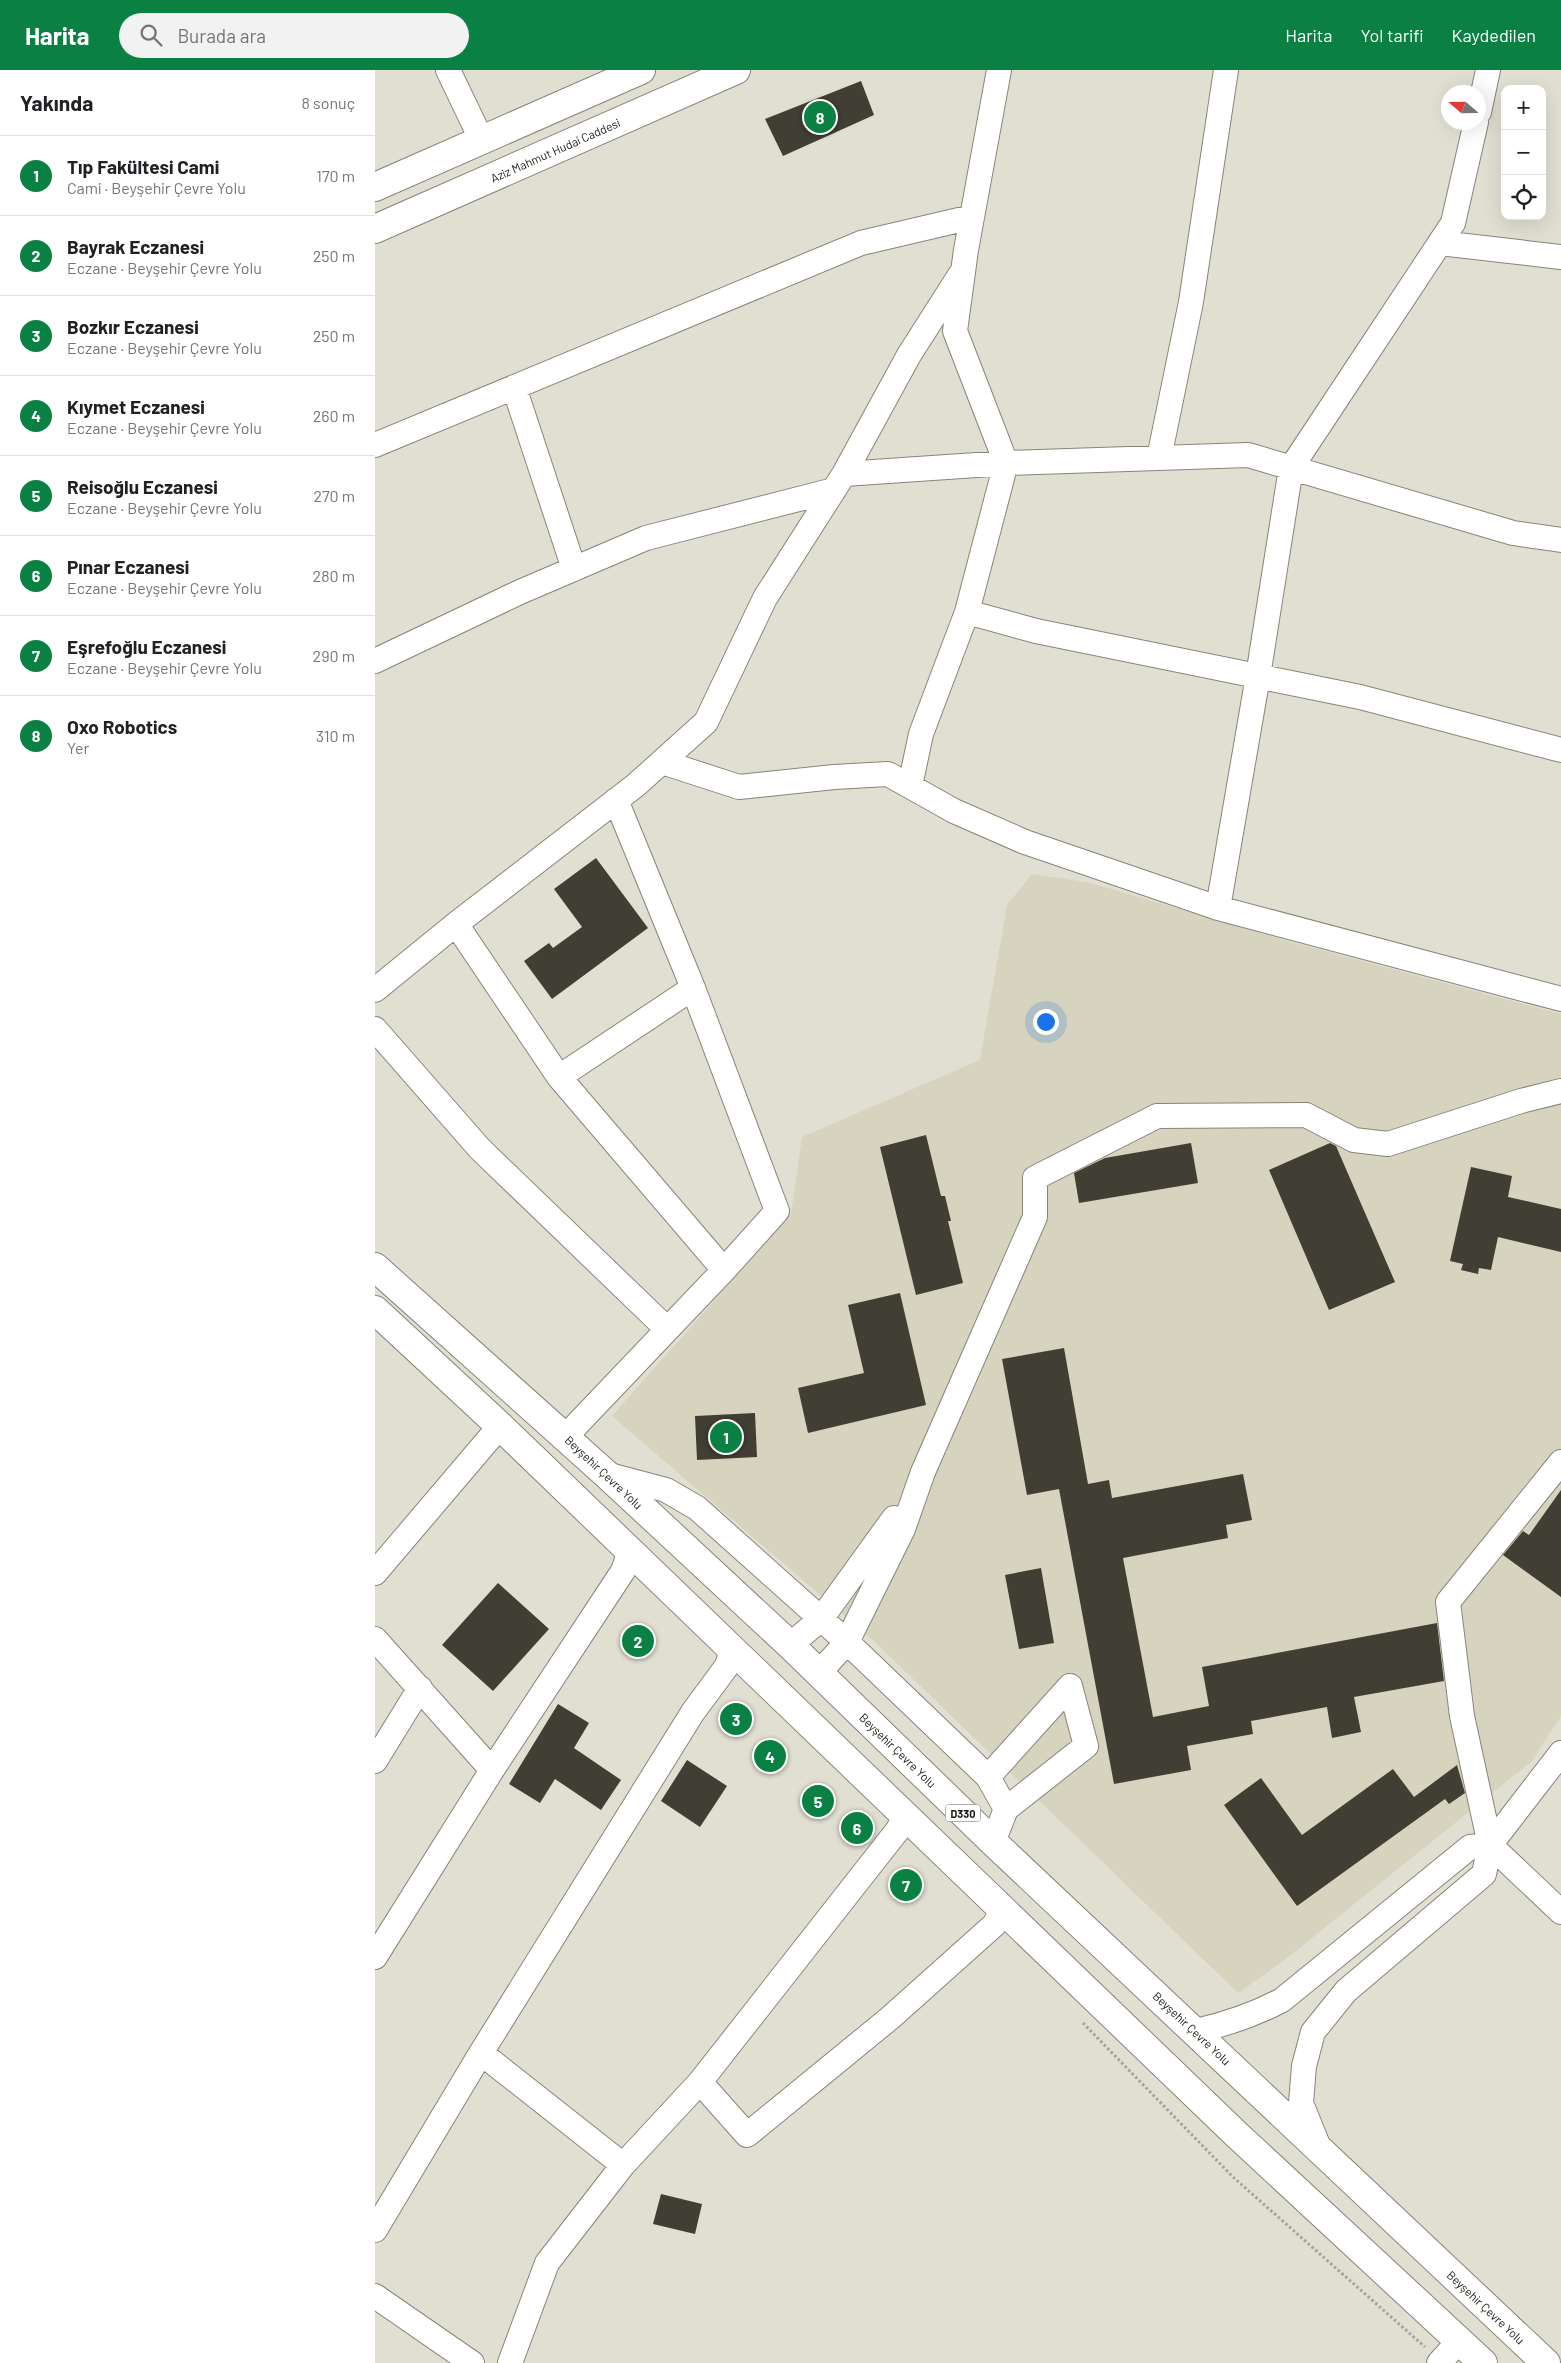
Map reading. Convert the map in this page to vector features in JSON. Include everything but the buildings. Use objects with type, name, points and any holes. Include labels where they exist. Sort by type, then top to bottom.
[{"type":"main road","points":[[375,188],[641,70]]},
{"type":"main road","name":"Aziz Mahmut Hudai Caddesi","points":[[375,229],[736,70]]},
{"type":"main road","name":"Beyşehir Çevre Yolu","points":[[375,1267],[606,1474],[790,1645],[993,1842],[1196,2031],[1546,2363]]},
{"type":"main road","points":[[377,1315],[500,1426],[1236,2134],[1483,2363]]},
{"type":"street","points":[[448,70],[483,141]]},
{"type":"street","points":[[910,786],[921,734],[967,612],[1006,463],[955,331],[963,269],[999,70]]},
{"type":"street","points":[[1159,458],[1191,302],[1226,70]]},
{"type":"street","points":[[1485,85],[1488,70]]},
{"type":"street","points":[[1218,908],[1291,468],[1453,223],[1474,130]]},
{"type":"street","points":[[375,445],[861,243],[972,218]]},
{"type":"street","points":[[1440,243],[1561,257]]},
{"type":"street","points":[[375,990],[456,924],[617,800],[706,722],[765,598],[839,482],[909,355],[963,269]]},
{"type":"street","points":[[514,387],[574,569]]},
{"type":"street","points":[[375,661],[520,592],[646,538],[839,482],[1006,463],[1248,455],[1513,533],[1561,540]]},
{"type":"street","points":[[967,612],[1035,631],[1360,697],[1561,750]]},
{"type":"street","points":[[662,762],[739,787],[834,777],[889,774],[954,810],[1025,842],[1218,908],[1561,999]]},
{"type":"street","points":[[565,1437],[724,1270],[777,1211],[693,988],[617,800]]},
{"type":"street","points":[[456,924],[559,1077],[724,1270]]},
{"type":"street","points":[[559,1077],[693,988]]},
{"type":"street","points":[[375,1029],[479,1149],[667,1329]]},
{"type":"street","points":[[818,1674],[847,1642],[903,1529],[923,1472],[1035,1217],[1035,1178],[1157,1116],[1306,1115],[1354,1140],[1388,1144],[1521,1101],[1561,1091]]},
{"type":"street","points":[[375,1573],[500,1426]]},
{"type":"street","points":[[1561,1462],[1448,1602],[1461,1716],[1490,1845],[1561,1912]]},
{"type":"street","points":[[790,1645],[821,1619],[884,1534],[923,1472]]},
{"type":"street","points":[[606,1474],[666,1490],[697,1508],[847,1642],[988,1777],[1006,1809]]},
{"type":"street","points":[[378,1944],[623,1571],[630,1551]]},
{"type":"street","points":[[375,1639],[492,1770]]},
{"type":"street","points":[[375,2230],[481,2053],[693,1712],[727,1666],[732,1649]]},
{"type":"street","points":[[988,1777],[1071,1686],[1087,1746],[1006,1809],[993,1842]]},
{"type":"street","points":[[375,1761],[420,1688]]},
{"type":"street","points":[[1320,2150],[1301,2103],[1304,2066],[1313,2032],[1345,1991],[1483,1874],[1490,1845],[1561,1753]]},
{"type":"street","points":[[510,2363],[547,2263],[623,2165],[700,2082],[906,1816]]},
{"type":"street","points":[[1196,2031],[1228,2024],[1261,2012],[1282,2000],[1470,1847],[1490,1845]]},
{"type":"street","points":[[700,2082],[747,2135],[890,2018],[994,1925],[1003,1909]]},
{"type":"street","points":[[481,2053],[623,2165]]},
{"type":"street","points":[[375,2296],[472,2363]]},
{"type":"street","points":[[1439,2363],[1460,2340]]},
{"type":"shaded area","points":[[1032,874],[1091,883],[1295,943],[1561,1014],[1561,1716],[1532,1761],[1286,1959],[1238,1993],[876,1643],[612,1416],[791,1214],[802,1137],[980,1060],[1007,905]]},
{"type":"place","name":"Oxo Robotics","points":[[820,117]]},
{"type":"place","name":"Tıp Fakültesi Cami","points":[[726,1437]]},
{"type":"place","name":"Bayrak Eczanesi","points":[[638,1641]]},
{"type":"place","name":"Bozkır Eczanesi","points":[[736,1719]]},
{"type":"place","name":"Kıymet Eczanesi","points":[[770,1756]]},
{"type":"place","name":"Reisoğlu Eczanesi","points":[[818,1801]]},
{"type":"place","name":"Pınar Eczanesi","points":[[857,1828]]},
{"type":"place","name":"Eşrefoğlu Eczanesi","points":[[906,1885]]}]
